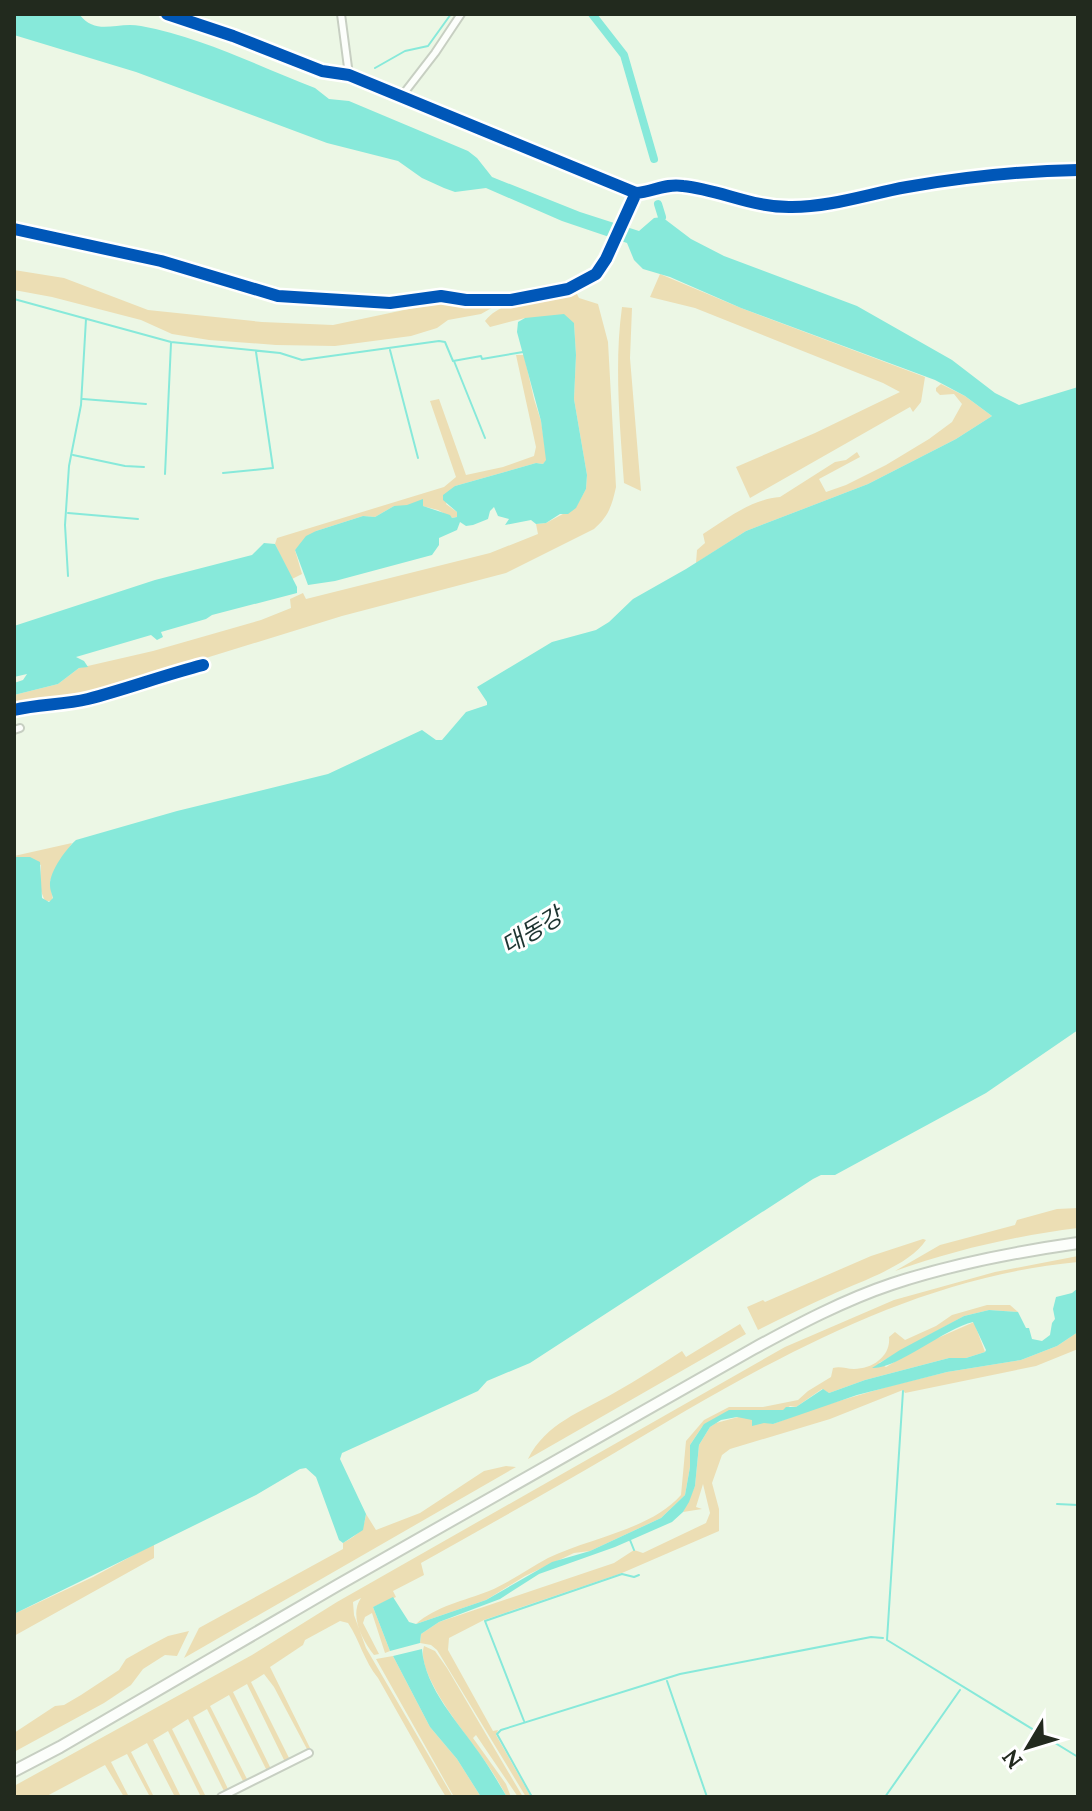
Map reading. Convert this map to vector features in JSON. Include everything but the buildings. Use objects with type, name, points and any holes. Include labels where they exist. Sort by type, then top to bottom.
[{"type":"highway","points":[[14,1771],[819,1315],[917,1277],[977,1261],[1078,1243]]},
{"type":"street","points":[[167,14],[322,71],[349,75],[636,193],[665,185],[684,186],[762,206],[791,207],[833,204],[982,175],[1078,170]]},
{"type":"street","points":[[341,14],[349,75]]},
{"type":"street","points":[[401,97],[461,14]]},
{"type":"street","points":[[14,229],[161,261],[278,296],[390,303],[441,296],[511,300],[568,289],[596,274],[636,193]]},
{"type":"street","points":[[14,710],[89,698],[203,665]]},
{"type":"street","points":[[221,1797],[309,1753]]},
{"type":"shaded area","points":[[14,270],[64,278],[148,310],[262,322],[333,325],[442,302],[497,305],[481,314],[448,320],[437,328],[411,336],[335,346],[276,345],[172,334],[141,320],[14,290]]},
{"type":"shaded area","points":[[660,274],[925,377],[921,402],[913,412],[910,407],[750,498],[736,467],[900,392],[695,308],[650,297]]},
{"type":"shaded area","points":[[576,292],[579,298],[598,304],[608,342],[616,487],[609,510],[594,529],[506,573],[342,616],[70,700],[53,703],[36,700],[14,705],[14,695],[58,684],[79,668],[153,651],[261,620],[291,608],[290,599],[303,593],[306,599],[490,553],[538,534],[536,524],[546,523],[576,507],[586,489],[587,475],[574,399],[574,323],[525,318],[490,327],[485,321],[503,307],[515,303]]},
{"type":"shaded area","points":[[622,307],[632,308],[630,358],[641,491],[624,483],[618,373]]},
{"type":"shaded area","points":[[516,355],[524,355],[541,421],[547,460],[543,464],[536,463],[455,486],[446,504],[457,512],[457,517],[452,518],[422,506],[394,506],[375,517],[363,516],[316,531],[295,550],[302,574],[292,579],[275,544],[277,538],[444,487],[456,477],[430,401],[439,399],[466,475],[534,456],[536,447]]},
{"type":"shaded area","points":[[941,384],[965,396],[992,416],[956,439],[868,484],[746,531],[696,563],[697,550],[705,543],[703,534],[740,511],[780,497],[835,462],[846,460],[857,452],[860,457],[819,479],[826,492],[886,465],[929,439],[952,422],[962,404],[954,394],[940,395],[936,388]]},
{"type":"shaded area","points":[[72,843],[50,881],[53,901],[45,901],[40,889],[41,865],[14,856]]},
{"type":"shaded area","points":[[1078,1208],[1078,1228],[985,1245],[895,1271],[940,1245],[1015,1225],[1017,1220],[1057,1209]]},
{"type":"shaded area","points":[[926,1240],[918,1249],[896,1265],[758,1330],[747,1307],[871,1256]]},
{"type":"shaded area","points":[[1078,1256],[1078,1262],[1015,1271],[893,1307],[778,1360],[421,1563],[424,1575],[393,1591],[396,1597],[373,1607],[390,1651],[385,1653],[372,1613],[365,1617],[363,1623],[379,1654],[374,1655],[362,1636],[366,1648],[453,1797],[446,1797],[348,1623],[340,1621],[305,1640],[303,1645],[270,1667],[311,1750],[308,1751],[264,1674],[251,1682],[290,1760],[285,1762],[247,1684],[233,1692],[271,1769],[267,1771],[229,1695],[210,1706],[248,1781],[244,1783],[207,1709],[193,1717],[229,1791],[225,1793],[188,1719],[172,1729],[206,1797],[201,1797],[168,1731],[153,1740],[181,1797],[175,1797],[147,1743],[131,1752],[154,1797],[150,1797],[127,1754],[111,1762],[129,1797],[124,1797],[105,1765],[45,1797],[14,1797],[14,1786],[252,1655],[337,1602],[785,1347],[894,1300],[995,1272]],"holes":[[[361,1598],[356,1612],[360,1632],[353,1602]]]},
{"type":"shaded area","points":[[987,1305],[1010,1305],[1018,1312],[989,1310],[964,1316],[879,1363],[886,1367],[924,1344],[974,1322],[985,1352],[865,1380],[829,1393],[822,1389],[796,1407],[790,1406],[784,1410],[733,1410],[702,1427],[690,1445],[685,1495],[661,1518],[590,1551],[574,1553],[525,1576],[486,1600],[416,1624],[441,1608],[497,1587],[548,1558],[636,1525],[668,1507],[681,1495],[686,1441],[704,1420],[729,1407],[763,1407],[798,1400],[831,1377],[833,1368],[851,1369],[874,1364],[884,1355],[889,1337],[895,1332],[905,1340],[952,1315]]},
{"type":"shaded area","points":[[740,1324],[746,1334],[528,1459],[554,1427],[682,1351],[686,1357]]},
{"type":"shaded area","points":[[1078,1332],[1078,1349],[1036,1366],[905,1393],[903,1390],[830,1419],[730,1449],[722,1455],[712,1483],[719,1509],[719,1531],[622,1573],[484,1620],[449,1638],[448,1650],[493,1731],[498,1730],[496,1735],[531,1797],[526,1797],[437,1650],[420,1643],[421,1634],[439,1622],[614,1563],[634,1550],[643,1553],[706,1523],[710,1513],[703,1484],[696,1507],[702,1509],[683,1512],[695,1486],[699,1445],[716,1423],[742,1416],[773,1424],[890,1386],[947,1372],[1021,1360],[1057,1346]]},
{"type":"shaded area","points":[[516,1467],[184,1658],[199,1628],[343,1549],[343,1543],[362,1529],[366,1514],[376,1530],[420,1513],[484,1471]]},
{"type":"shaded area","points":[[154,1544],[154,1558],[14,1636],[14,1614]]},
{"type":"shaded area","points":[[189,1631],[177,1656],[165,1655],[143,1669],[131,1685],[104,1703],[14,1752],[14,1733],[119,1670],[126,1659],[168,1636]]},
{"type":"shaded area","points":[[424,1646],[435,1651],[447,1668],[523,1797],[518,1797],[476,1735],[473,1738],[506,1784],[511,1797],[507,1797],[448,1710],[428,1674],[423,1659]]},
{"type":"shaded area","points":[[393,1656],[430,1727],[457,1759],[481,1797],[454,1797],[376,1659]]},
{"type":"water","name":"대동강","points":[[14,14],[79,14],[100,27],[141,26],[185,37],[315,88],[329,99],[349,101],[468,151],[492,177],[580,212],[639,231],[654,218],[662,217],[691,239],[724,256],[857,306],[952,360],[995,393],[1019,405],[1078,387],[1078,1030],[986,1093],[835,1175],[821,1175],[813,1179],[530,1363],[487,1381],[478,1391],[342,1453],[340,1459],[366,1514],[363,1530],[343,1543],[339,1540],[316,1477],[306,1468],[300,1469],[256,1495],[14,1614],[14,857],[30,857],[40,862],[42,898],[49,902],[53,898],[50,886],[52,874],[76,840],[177,811],[328,774],[422,730],[436,740],[442,740],[466,712],[487,705],[477,687],[552,642],[596,630],[633,599],[746,531],[868,484],[956,439],[992,416],[965,396],[935,380],[643,269],[634,260],[627,243],[562,221],[486,188],[455,192],[422,178],[398,161],[327,143],[136,72],[14,35]]},
{"type":"water","points":[[564,314],[574,323],[574,399],[587,475],[586,489],[576,508],[546,523],[536,524],[531,520],[505,525],[509,519],[498,516],[494,507],[488,519],[466,526],[460,522],[457,530],[439,538],[439,545],[432,555],[335,581],[308,585],[295,550],[306,536],[363,516],[375,517],[394,506],[423,499],[423,506],[452,518],[457,517],[457,512],[443,500],[443,495],[455,486],[536,463],[543,464],[546,460],[541,421],[517,332],[518,322],[525,318]]},
{"type":"water","points":[[264,543],[275,544],[297,587],[297,593],[161,632],[163,637],[157,640],[151,635],[76,657],[88,667],[79,668],[58,684],[14,695],[14,683],[23,680],[27,674],[14,677],[14,626],[155,580],[252,555]]},
{"type":"water","points":[[1078,1288],[1078,1332],[1057,1346],[1021,1360],[947,1372],[857,1395],[773,1424],[752,1426],[752,1420],[737,1417],[721,1420],[710,1427],[699,1445],[695,1486],[683,1512],[672,1522],[615,1547],[539,1574],[500,1599],[439,1622],[421,1634],[420,1643],[390,1651],[373,1607],[393,1597],[409,1622],[416,1624],[486,1600],[552,1562],[590,1551],[661,1518],[685,1495],[690,1445],[704,1424],[729,1410],[783,1410],[796,1407],[823,1389],[829,1393],[865,1380],[985,1352],[973,1322],[894,1362],[872,1368],[964,1316],[989,1310],[1018,1312],[1026,1328],[1029,1328],[1032,1339],[1042,1341],[1050,1335],[1055,1319],[1053,1309],[1056,1297]]},
{"type":"water","points":[[422,1649],[424,1664],[436,1692],[507,1797],[481,1797],[457,1759],[430,1727],[393,1656]]},
{"type":"waterway","points":[[375,68],[405,51],[428,46],[451,14]]},
{"type":"waterway","points":[[592,14],[624,55],[654,159]]},
{"type":"waterway","points":[[658,204],[662,217]]},
{"type":"waterway","points":[[14,299],[171,342],[280,353],[302,360],[439,341],[445,342],[453,361],[523,352]]},
{"type":"waterway","points":[[68,576],[65,525],[69,466],[81,405],[86,319]]},
{"type":"waterway","points":[[165,474],[171,343]]},
{"type":"waterway","points":[[390,350],[418,458]]},
{"type":"waterway","points":[[223,473],[273,468],[256,352]]},
{"type":"waterway","points":[[454,361],[485,438]]},
{"type":"waterway","points":[[83,399],[146,404]]},
{"type":"waterway","points":[[73,455],[144,467]]},
{"type":"waterway","points":[[68,513],[138,519]]},
{"type":"waterway","points":[[903,1391],[887,1640],[1078,1757]]},
{"type":"waterway","points":[[1057,1504],[1078,1505]]},
{"type":"waterway","points":[[630,1540],[634,1550]]},
{"type":"waterway","points":[[524,1721],[485,1621],[622,1574],[639,1575]]},
{"type":"waterway","points":[[532,1797],[497,1734],[501,1730],[680,1674],[871,1637],[883,1638]]},
{"type":"waterway","points":[[667,1681],[707,1797]]},
{"type":"waterway","points":[[885,1797],[960,1690]]},
{"type":"cycle path","points":[[167,14],[322,71],[349,75],[636,193],[677,185],[764,205],[807,206],[950,180],[1078,170]]},
{"type":"cycle path","points":[[14,229],[161,261],[278,296],[390,303],[441,296],[466,300],[511,300],[568,289],[596,274],[636,193]]},
{"type":"cycle path","points":[[14,710],[88,699],[203,665]]}]
